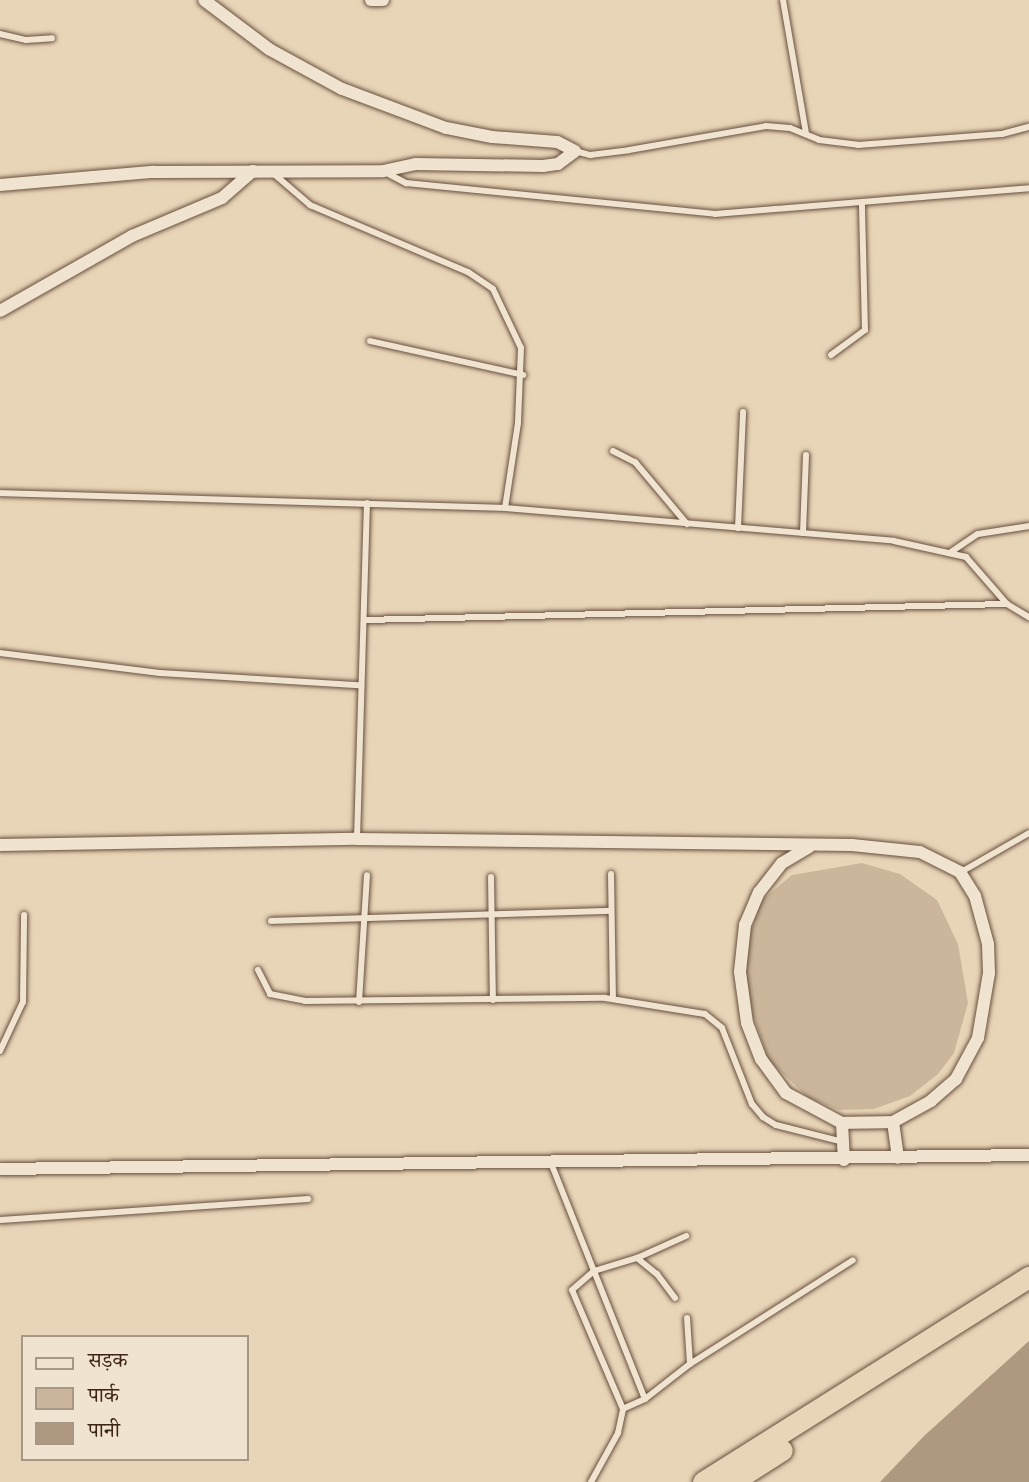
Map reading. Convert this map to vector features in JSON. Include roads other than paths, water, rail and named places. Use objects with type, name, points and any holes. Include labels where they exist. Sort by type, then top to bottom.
[{"type":"highway","points":[[703,1482],[1029,1277]]},
{"type":"highway","points":[[732,1482],[1029,1293]]},
{"type":"street","points":[[204,0],[269,49],[342,89],[446,128],[557,142],[575,151]]},
{"type":"street","points":[[371,0],[383,0]]},
{"type":"street","points":[[0,185],[106,173],[383,171],[416,164],[551,166],[575,151]]},
{"type":"street","points":[[0,311],[132,236],[222,198],[253,171]]},
{"type":"street","points":[[0,845],[357,839],[809,847],[852,845],[920,852],[960,872],[975,896],[988,944],[986,1006],[978,1038],[956,1079],[931,1101],[893,1122],[842,1123],[786,1093],[761,1059],[747,1023],[740,972],[745,925],[759,892],[782,863],[809,847]]},
{"type":"street","points":[[893,1122],[898,1158]]},
{"type":"street","points":[[842,1123],[844,1160]]},
{"type":"street","points":[[0,1168],[844,1160],[1029,1155]]},
{"type":"lane","points":[[783,0],[806,133]]},
{"type":"lane","points":[[0,34],[26,40],[52,38]]},
{"type":"lane","points":[[575,151],[590,155],[629,150],[765,126],[858,145],[1002,134],[1029,127]]},
{"type":"lane","points":[[270,170],[310,205],[482,279],[493,289],[515,329],[523,375],[505,508]]},
{"type":"lane","points":[[383,171],[406,183],[715,214],[862,205],[1029,188]]},
{"type":"lane","points":[[831,355],[865,330],[862,205]]},
{"type":"lane","points":[[370,341],[523,375]]},
{"type":"lane","points":[[738,528],[743,412]]},
{"type":"lane","points":[[613,451],[642,469],[687,523]]},
{"type":"lane","points":[[803,533],[806,455]]},
{"type":"lane","points":[[0,493],[505,508],[803,533],[951,552],[966,557],[982,571],[1007,604],[1029,617]]},
{"type":"lane","points":[[357,839],[359,685],[365,621],[367,503]]},
{"type":"lane","points":[[951,552],[985,531],[1029,526]]},
{"type":"lane","points":[[365,621],[1007,604]]},
{"type":"lane","points":[[0,653],[160,673],[359,685]]},
{"type":"lane","points":[[960,872],[1029,833]]},
{"type":"lane","points":[[611,874],[613,999]]},
{"type":"lane","points":[[359,1002],[367,875]]},
{"type":"lane","points":[[491,877],[493,1000]]},
{"type":"lane","points":[[271,921],[491,912],[610,911]]},
{"type":"lane","points":[[0,1051],[23,1002],[24,915]]},
{"type":"lane","points":[[258,970],[264,988],[278,998],[359,1002],[613,999],[715,1019],[752,1104],[763,1117],[776,1125],[843,1142]]},
{"type":"lane","points":[[551,1163],[645,1399]]},
{"type":"lane","points":[[0,1220],[308,1199]]},
{"type":"lane","points":[[591,1482],[618,1433],[623,1409],[573,1295],[574,1285],[594,1271],[637,1258],[686,1236]]},
{"type":"lane","points":[[637,1258],[657,1274],[675,1298]]},
{"type":"lane","points":[[623,1409],[645,1399],[690,1364],[853,1261]]},
{"type":"lane","points":[[687,1318],[690,1364]]},
{"type":"water","points":[[1029,1341],[1029,1482],[880,1482],[924,1436]]}]
